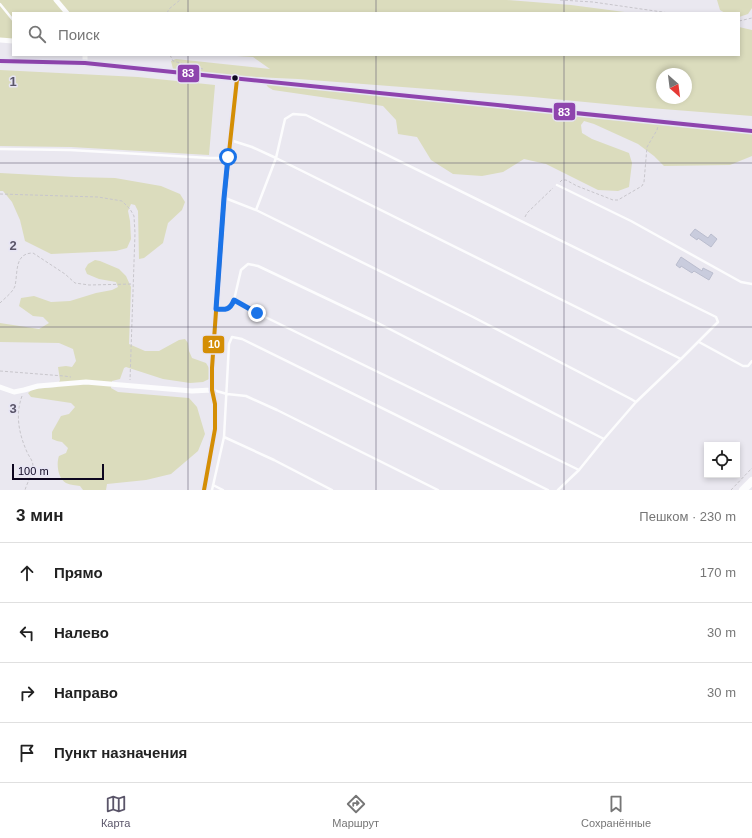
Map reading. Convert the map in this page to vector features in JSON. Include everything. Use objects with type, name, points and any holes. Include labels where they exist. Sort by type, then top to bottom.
[{"type":"main road","points":[[743,490],[752,481]]},
{"type":"street","points":[[56,0],[66,12]]},
{"type":"street","points":[[0,40],[12,41]]},
{"type":"street","points":[[85,56],[85,63]]},
{"type":"street","points":[[0,61],[85,63],[752,131]]},
{"type":"street","points":[[204,490],[215,429],[215,404],[212,390],[212,368],[224,198],[237,79]]},
{"type":"street","points":[[0,387],[14,392],[38,386],[86,382],[192,391],[212,390]]},
{"type":"lane","points":[[0,4],[12,19]]},
{"type":"lane","points":[[256,210],[276,158],[285,120],[293,114],[306,115],[716,317],[718,322],[636,402],[579,470],[558,490]]},
{"type":"lane","points":[[230,140],[252,146],[681,359]]},
{"type":"lane","points":[[0,149],[70,150],[209,158],[228,157]]},
{"type":"lane","points":[[557,185],[631,222],[741,282],[752,284]]},
{"type":"lane","points":[[224,198],[256,210],[473,317],[636,402]]},
{"type":"lane","points":[[216,309],[226,310],[232,306],[241,270],[248,264],[258,266],[374,321],[604,439]]},
{"type":"lane","points":[[234,300],[257,313],[579,470]]},
{"type":"lane","points":[[212,490],[224,437],[228,344],[232,337],[242,339],[548,490]]},
{"type":"lane","points":[[699,342],[743,366],[748,366],[752,361]]},
{"type":"lane","points":[[212,390],[227,394],[246,396],[438,490]]},
{"type":"lane","points":[[224,437],[274,460],[332,490]]},
{"type":"lane","points":[[213,485],[223,490]]},
{"type":"path","points":[[168,12],[180,0]]},
{"type":"path","points":[[560,0],[593,2],[662,12]]},
{"type":"path","points":[[740,21],[752,18]]},
{"type":"path","points":[[170,56],[173,61],[208,70]]},
{"type":"path","points":[[522,221],[527,213],[562,180],[566,180],[577,186],[613,200],[618,200],[642,186],[644,182],[648,147],[657,130],[659,122]]},
{"type":"path","points":[[0,194],[98,197],[122,201],[130,209],[134,216],[135,233],[130,386]]},
{"type":"path","points":[[0,303],[7,297],[14,287],[17,267],[22,256],[27,253],[33,253],[65,274],[75,283],[89,285],[134,284]]},
{"type":"path","points":[[0,371],[70,377]]},
{"type":"path","points":[[24,390],[19,402],[18,415],[21,438],[32,461],[33,467],[25,490]]},
{"type":"path","points":[[731,490],[752,468]]},
{"type":"green space","points":[[0,0],[507,0],[571,5],[624,12],[12,12],[12,41],[0,40]]},
{"type":"green space","points":[[717,0],[752,0],[752,8],[748,14],[740,17],[740,12],[723,12],[720,10]]},
{"type":"green space","points":[[740,27],[752,30],[752,116],[533,97],[298,79],[233,76],[173,69],[171,61],[176,59],[270,69],[253,57],[237,56],[740,56]]},
{"type":"green space","points":[[0,70],[138,77],[215,85],[209,155],[71,147],[0,146]]},
{"type":"green space","points":[[265,83],[752,132],[752,156],[730,165],[664,166],[638,144],[584,121],[581,125],[582,133],[592,139],[629,153],[632,163],[629,187],[618,191],[598,190],[546,164],[524,159],[503,172],[482,176],[453,174],[431,160],[417,137],[398,134],[396,120],[383,106],[273,90]]},
{"type":"green space","points":[[0,173],[115,178],[161,186],[180,194],[185,202],[182,210],[168,223],[163,243],[144,258],[139,259],[138,211],[135,205],[131,204],[128,211],[131,239],[127,248],[116,251],[51,254],[25,241],[20,220],[12,202],[3,191],[0,191]]},
{"type":"green space","points":[[95,260],[119,269],[126,276],[131,287],[129,344],[145,351],[159,351],[179,340],[185,339],[188,343],[192,358],[206,363],[209,368],[209,379],[203,382],[190,383],[163,379],[126,367],[124,368],[120,379],[112,381],[111,388],[118,392],[189,398],[197,407],[205,434],[198,451],[171,474],[146,480],[107,484],[106,490],[83,490],[80,486],[68,484],[63,481],[59,475],[59,456],[66,453],[68,448],[62,442],[52,439],[52,432],[61,416],[69,414],[75,407],[71,403],[31,397],[28,393],[33,389],[57,387],[60,380],[58,367],[72,367],[76,361],[73,349],[59,343],[0,342],[0,323],[39,329],[49,323],[43,317],[33,316],[19,306],[21,298],[34,296],[51,302],[70,301],[118,287],[116,282],[99,279],[87,274],[85,269],[88,264]]},
{"type":"building","points":[[695,229],[708,238],[711,234],[717,239],[711,247],[698,238],[697,240],[690,235]]},
{"type":"building","points":[[681,257],[702,271],[703,268],[713,273],[709,280],[694,271],[692,273],[681,266],[680,268],[676,265]]},
{"type":"transit line","name":"83","points":[[0,61],[85,63],[752,131]]},
{"type":"transit line","name":"10","points":[[204,490],[215,429],[215,404],[212,390],[212,368],[224,198],[237,79]]},
{"type":"route","points":[[228,157],[216,309],[226,310],[232,306],[234,300],[257,313]]}]
